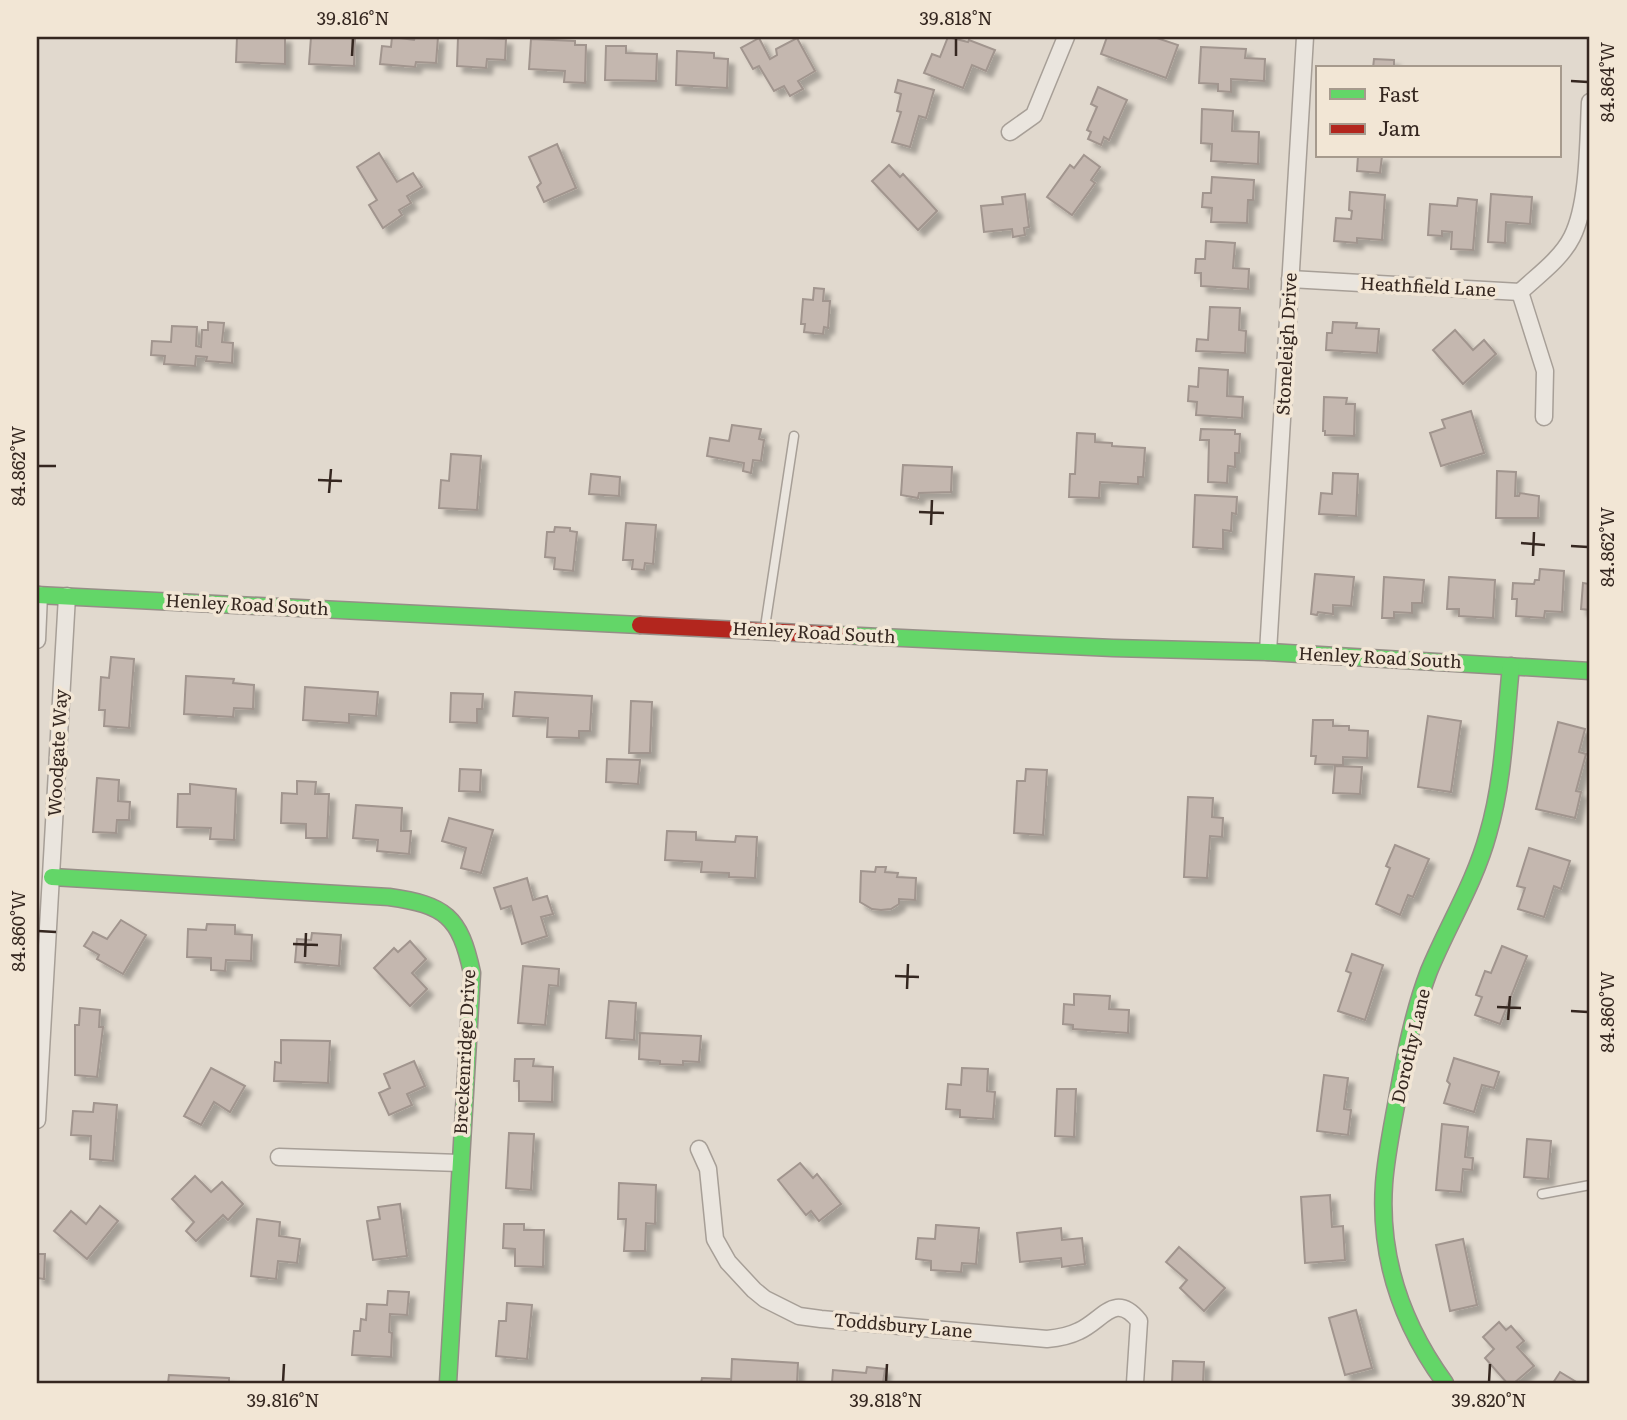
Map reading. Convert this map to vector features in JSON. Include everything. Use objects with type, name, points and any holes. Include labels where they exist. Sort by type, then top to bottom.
[{"type":"street","points":[[1010,132],[1034,115],[1066,37]]},
{"type":"street","name":"Stoneleigh Drive","points":[[1268,652],[1305,37]]},
{"type":"street","name":"Heathfield Lane","points":[[1290,279],[1520,292],[1555,260],[1572,237],[1582,207],[1590,102]]},
{"type":"street","points":[[1520,292],[1545,370],[1544,417]]},
{"type":"street","points":[[37,640],[38,595]]},
{"type":"street","name":"Henley Road South","points":[[38,595],[1113,648],[1268,652],[1590,671]]},
{"type":"street","name":"Woodgate Way","points":[[37,1120],[48,876],[67,596]]},
{"type":"street","name":"Dorothy Lane","points":[[1445,1383],[1411,1328],[1394,1285],[1386,1243],[1384,1185],[1404,1059],[1420,997],[1487,836],[1500,777],[1511,666]]},
{"type":"street","name":"Breckenridge Drive","points":[[48,876],[389,897],[431,905],[445,916],[463,940],[472,973],[448,1383]]},
{"type":"street","name":"Toddsbury Lane","points":[[699,1149],[708,1169],[715,1239],[738,1274],[754,1290],[783,1309],[821,1319],[1047,1339],[1079,1331],[1111,1308],[1122,1308],[1131,1310],[1139,1321],[1135,1383]]},
{"type":"street","points":[[279,1157],[460,1163]]},
{"type":"lane","points":[[765,630],[794,436]]},
{"type":"lane","points":[[1542,1194],[1590,1185]]},
{"type":"building","points":[[237,37],[285,37],[285,64],[236,62]]},
{"type":"building","points":[[311,37],[355,38],[354,66],[309,64]]},
{"type":"building","points":[[392,37],[414,40],[415,37],[438,37],[436,63],[416,62],[415,67],[380,64],[382,46],[391,47]]},
{"type":"building","points":[[458,37],[506,39],[505,60],[487,59],[486,68],[457,66]]},
{"type":"building","points":[[948,37],[968,42],[969,40],[995,50],[986,71],[972,65],[963,88],[924,73],[932,54],[940,57]]},
{"type":"building","points":[[1107,37],[1154,37],[1178,45],[1166,78],[1101,54]]},
{"type":"building","points":[[759,38],[770,59],[777,55],[776,49],[797,38],[815,71],[798,81],[803,89],[790,96],[784,86],[774,91],[759,66],[753,69],[741,48]]},
{"type":"building","points":[[531,39],[575,41],[575,45],[586,45],[585,83],[564,82],[565,71],[529,69]]},
{"type":"building","points":[[606,46],[626,46],[626,53],[657,54],[656,81],[605,80]]},
{"type":"building","points":[[1201,47],[1246,49],[1245,58],[1265,59],[1264,81],[1231,79],[1231,92],[1218,91],[1218,84],[1199,83]]},
{"type":"building","points":[[677,51],[714,53],[714,58],[728,59],[727,88],[676,85]]},
{"type":"building","points":[[1374,59],[1394,60],[1394,66],[1373,66]]},
{"type":"building","points":[[898,80],[934,90],[926,118],[919,116],[910,147],[892,142],[901,112],[897,111],[901,94],[895,92]]},
{"type":"building","points":[[1098,87],[1127,100],[1109,140],[1104,137],[1101,145],[1088,139],[1091,132],[1087,130],[1097,107],[1091,104]]},
{"type":"building","points":[[1202,109],[1233,111],[1232,131],[1259,132],[1258,164],[1211,161],[1212,144],[1201,143]]},
{"type":"building","points":[[557,144],[576,188],[544,202],[537,187],[541,183],[529,157]]},
{"type":"building","points":[[379,153],[397,182],[413,173],[422,187],[407,196],[411,203],[399,210],[402,215],[383,228],[369,205],[377,200],[357,167]]},
{"type":"building","points":[[1084,155],[1100,167],[1091,180],[1095,183],[1072,215],[1047,197],[1070,165],[1074,168]]},
{"type":"building","points":[[1358,158],[1382,158],[1380,173],[1357,171]]},
{"type":"building","points":[[889,165],[900,177],[903,174],[937,211],[918,230],[872,181]]},
{"type":"building","points":[[1212,177],[1254,180],[1253,200],[1248,200],[1247,223],[1211,222],[1212,208],[1202,207],[1203,193],[1211,193]]},
{"type":"building","points":[[1350,192],[1385,195],[1382,240],[1357,238],[1357,243],[1334,241],[1336,218],[1351,219]]},
{"type":"building","points":[[1025,194],[1029,227],[1024,228],[1025,235],[1013,237],[1012,229],[984,232],[981,206],[1003,204],[1002,197]]},
{"type":"building","points":[[1491,194],[1532,197],[1530,224],[1506,222],[1505,243],[1488,242]]},
{"type":"building","points":[[1458,198],[1477,200],[1473,250],[1451,249],[1452,232],[1442,231],[1442,236],[1428,235],[1430,204],[1457,206]]},
{"type":"building","points":[[1206,241],[1235,243],[1233,268],[1249,269],[1248,289],[1201,286],[1201,273],[1195,273],[1196,259],[1205,259]]},
{"type":"building","points":[[814,288],[824,289],[823,301],[830,301],[828,328],[824,327],[823,334],[804,332],[805,324],[801,324],[803,299],[813,300]]},
{"type":"building","points":[[1210,307],[1240,308],[1239,330],[1246,331],[1245,353],[1196,351],[1197,339],[1208,340]]},
{"type":"building","points":[[208,322],[224,323],[222,342],[233,343],[232,363],[206,361],[207,357],[196,356],[195,366],[164,364],[165,356],[151,355],[152,341],[171,342],[172,326],[197,327],[196,346],[201,347],[202,330],[208,330]]},
{"type":"building","points":[[1333,322],[1357,323],[1356,328],[1379,329],[1377,353],[1326,350],[1327,333],[1332,333]]},
{"type":"building","points":[[1455,330],[1473,350],[1484,340],[1496,354],[1463,384],[1433,350]]},
{"type":"building","points":[[1199,368],[1228,370],[1227,396],[1243,397],[1242,418],[1196,415],[1197,402],[1188,401],[1189,386],[1198,387]]},
{"type":"building","points":[[1324,397],[1347,398],[1346,404],[1355,404],[1354,436],[1325,435]]},
{"type":"building","points":[[1471,411],[1484,453],[1441,466],[1430,433],[1445,428],[1442,420]]},
{"type":"building","points":[[732,425],[761,429],[759,439],[764,440],[761,461],[753,460],[751,473],[743,471],[744,463],[707,456],[710,438],[729,441]]},
{"type":"building","points":[[1201,429],[1235,430],[1235,434],[1240,434],[1239,453],[1235,453],[1235,467],[1228,466],[1227,483],[1208,482],[1209,440],[1200,440]]},
{"type":"building","points":[[1077,433],[1095,434],[1095,442],[1112,443],[1112,446],[1145,448],[1143,477],[1138,477],[1138,484],[1100,482],[1099,498],[1069,497],[1070,474],[1075,474]]},
{"type":"building","points":[[451,454],[481,456],[477,510],[439,508],[441,480],[449,481]]},
{"type":"building","points":[[903,465],[952,467],[951,492],[919,493],[918,498],[901,495]]},
{"type":"building","points":[[1497,471],[1516,472],[1515,496],[1520,493],[1539,496],[1538,518],[1496,518]]},
{"type":"building","points":[[1333,473],[1358,474],[1356,516],[1319,514],[1321,493],[1332,494]]},
{"type":"building","points":[[591,474],[620,477],[619,496],[589,494]]},
{"type":"building","points":[[1195,495],[1237,497],[1236,514],[1232,513],[1231,531],[1223,530],[1223,549],[1193,547]]},
{"type":"building","points":[[626,523],[656,525],[653,564],[645,563],[644,570],[632,569],[633,560],[623,560]]},
{"type":"building","points":[[555,527],[570,528],[570,531],[577,532],[573,571],[554,569],[555,558],[545,557],[547,532],[554,532]]},
{"type":"building","points":[[1540,569],[1564,571],[1562,612],[1545,611],[1544,618],[1516,616],[1517,599],[1512,599],[1513,583],[1534,584],[1535,580],[1539,580]]},
{"type":"building","points":[[1315,574],[1354,577],[1351,606],[1333,605],[1333,614],[1311,614]]},
{"type":"building","points":[[1384,577],[1424,580],[1422,603],[1412,603],[1412,613],[1394,612],[1394,618],[1382,618]]},
{"type":"building","points":[[1449,577],[1495,580],[1493,618],[1459,616],[1459,609],[1447,609]]},
{"type":"building","points":[[1583,583],[1590,584],[1590,610],[1581,609]]},
{"type":"building","points":[[111,657],[134,659],[129,728],[104,726],[105,710],[99,710],[101,677],[109,678]]},
{"type":"building","points":[[186,676],[234,679],[233,683],[254,685],[253,709],[234,708],[233,717],[184,714]]},
{"type":"building","points":[[305,687],[378,692],[376,716],[349,714],[349,723],[303,720]]},
{"type":"building","points":[[515,692],[592,696],[590,731],[579,731],[579,738],[547,737],[548,718],[513,716]]},
{"type":"building","points":[[451,693],[483,694],[482,709],[477,709],[477,723],[450,722]]},
{"type":"building","points":[[631,701],[652,702],[650,753],[629,753]]},
{"type":"building","points":[[1428,716],[1461,721],[1451,792],[1418,787]]},
{"type":"building","points":[[1313,720],[1333,720],[1333,726],[1349,726],[1349,730],[1368,731],[1367,758],[1343,757],[1343,765],[1315,764],[1316,756],[1311,756]]},
{"type":"building","points":[[1558,722],[1585,729],[1579,752],[1586,754],[1576,791],[1581,792],[1575,818],[1536,809]]},
{"type":"building","points":[[607,759],[640,760],[638,784],[606,782]]},
{"type":"building","points":[[1335,766],[1362,767],[1360,794],[1333,793]]},
{"type":"building","points":[[460,769],[481,770],[480,792],[459,791]]},
{"type":"building","points":[[1026,769],[1047,770],[1043,835],[1014,833],[1017,781],[1025,781]]},
{"type":"building","points":[[97,778],[119,780],[118,801],[130,802],[129,820],[117,820],[116,833],[93,832]]},
{"type":"building","points":[[297,781],[316,782],[315,794],[329,794],[327,838],[306,838],[306,824],[281,823],[282,793],[297,794]]},
{"type":"building","points":[[190,784],[236,789],[234,840],[210,839],[211,828],[177,827],[178,794],[190,794]]},
{"type":"building","points":[[1188,797],[1213,798],[1212,817],[1223,818],[1222,837],[1210,836],[1207,878],[1184,877]]},
{"type":"building","points":[[356,805],[402,808],[401,831],[411,831],[409,854],[377,851],[378,840],[353,838]]},
{"type":"building","points":[[449,818],[493,830],[481,873],[461,868],[466,848],[442,841]]},
{"type":"building","points":[[667,831],[696,832],[696,840],[735,842],[736,836],[757,837],[755,878],[701,872],[702,862],[665,860]]},
{"type":"building","points":[[1395,845],[1429,859],[1413,897],[1408,895],[1400,915],[1376,904],[1390,868],[1386,866]]},
{"type":"building","points":[[1529,848],[1570,861],[1561,889],[1554,886],[1544,917],[1518,909],[1525,888],[1517,886]]},
{"type":"building","points":[[876,867],[886,867],[885,872],[898,873],[897,877],[916,878],[915,900],[899,899],[899,904],[891,909],[881,910],[872,909],[860,902],[861,871],[875,872]]},
{"type":"building","points":[[527,878],[533,900],[547,896],[553,914],[541,917],[547,936],[522,944],[511,906],[501,909],[494,888]]},
{"type":"building","points":[[121,920],[146,935],[123,974],[97,959],[99,955],[84,946],[93,932],[107,939]]},
{"type":"building","points":[[207,924],[235,925],[235,934],[252,935],[251,961],[226,960],[225,971],[211,970],[211,958],[187,957],[188,929],[206,930]]},
{"type":"building","points":[[312,933],[341,935],[339,966],[295,962],[297,939],[311,940]]},
{"type":"building","points":[[410,941],[426,959],[412,973],[427,989],[410,1006],[374,968],[394,948],[398,952]]},
{"type":"building","points":[[1502,946],[1527,956],[1500,1024],[1475,1015],[1482,997],[1476,995],[1485,971],[1491,973]]},
{"type":"building","points":[[1352,954],[1383,965],[1365,1020],[1338,1011],[1351,973],[1346,971]]},
{"type":"building","points":[[523,966],[559,969],[558,986],[549,985],[545,1025],[518,1023]]},
{"type":"building","points":[[1074,994],[1110,996],[1109,1009],[1129,1010],[1128,1033],[1073,1029],[1073,1025],[1063,1024],[1064,1004],[1074,1005]]},
{"type":"building","points":[[609,1001],[636,1003],[634,1040],[606,1038]]},
{"type":"building","points":[[80,1008],[100,1010],[99,1027],[103,1027],[97,1077],[75,1075],[75,1025],[79,1025]]},
{"type":"building","points":[[640,1033],[701,1036],[699,1062],[683,1061],[683,1065],[660,1064],[660,1061],[639,1059]]},
{"type":"building","points":[[281,1040],[330,1041],[328,1083],[274,1081],[275,1062],[281,1063]]},
{"type":"building","points":[[1454,1058],[1499,1072],[1494,1088],[1482,1085],[1474,1112],[1444,1103]]},
{"type":"building","points":[[515,1059],[534,1059],[533,1066],[553,1067],[552,1102],[519,1101],[519,1081],[514,1081]]},
{"type":"building","points":[[414,1061],[425,1086],[407,1094],[412,1105],[389,1115],[379,1093],[390,1088],[384,1074]]},
{"type":"building","points":[[211,1068],[245,1086],[230,1112],[214,1102],[201,1125],[184,1116]]},
{"type":"building","points":[[962,1068],[988,1069],[987,1091],[995,1092],[993,1119],[960,1117],[960,1110],[946,1109],[948,1084],[961,1085]]},
{"type":"building","points":[[1324,1075],[1348,1078],[1344,1109],[1351,1110],[1348,1135],[1317,1131]]},
{"type":"building","points":[[1057,1089],[1076,1089],[1074,1137],[1055,1136]]},
{"type":"building","points":[[94,1103],[117,1105],[113,1161],[90,1159],[91,1136],[71,1135],[73,1111],[93,1112]]},
{"type":"building","points":[[1442,1124],[1468,1127],[1465,1157],[1473,1158],[1472,1170],[1463,1169],[1461,1192],[1436,1190]]},
{"type":"building","points":[[509,1133],[534,1134],[531,1190],[506,1188]]},
{"type":"building","points":[[1527,1139],[1551,1141],[1548,1179],[1524,1177]]},
{"type":"building","points":[[800,1163],[813,1178],[817,1174],[841,1204],[819,1221],[811,1211],[806,1215],[778,1180]]},
{"type":"building","points":[[195,1176],[211,1192],[222,1182],[243,1204],[228,1220],[223,1215],[196,1241],[186,1231],[194,1222],[172,1199]]},
{"type":"building","points":[[619,1183],[656,1185],[655,1224],[646,1223],[645,1251],[624,1251],[626,1219],[618,1219]]},
{"type":"building","points":[[1330,1195],[1332,1227],[1343,1226],[1345,1260],[1305,1263],[1301,1197]]},
{"type":"building","points":[[400,1204],[407,1256],[373,1260],[367,1221],[380,1219],[378,1207]]},
{"type":"building","points":[[100,1206],[118,1221],[87,1259],[54,1231],[71,1211],[86,1224]]},
{"type":"building","points":[[257,1219],[280,1222],[279,1236],[300,1239],[297,1263],[278,1261],[276,1279],[251,1276]]},
{"type":"building","points":[[504,1224],[524,1224],[524,1230],[544,1230],[543,1267],[515,1266],[515,1249],[503,1248]]},
{"type":"building","points":[[936,1225],[979,1228],[976,1264],[962,1263],[961,1272],[931,1270],[931,1261],[916,1259],[918,1238],[935,1239]]},
{"type":"building","points":[[1061,1228],[1062,1240],[1082,1238],[1085,1264],[1062,1267],[1061,1258],[1020,1262],[1017,1233]]},
{"type":"building","points":[[1463,1239],[1477,1305],[1450,1311],[1436,1245]]},
{"type":"building","points":[[1179,1247],[1225,1288],[1204,1311],[1180,1288],[1187,1280],[1166,1262]]},
{"type":"building","points":[[37,1254],[45,1254],[44,1279],[37,1278]]},
{"type":"building","points":[[388,1291],[409,1292],[407,1315],[390,1314],[391,1357],[352,1355],[354,1331],[360,1331],[361,1319],[366,1320],[367,1304],[387,1305]]},
{"type":"building","points":[[507,1303],[532,1305],[527,1359],[496,1356],[499,1321],[506,1321]]},
{"type":"building","points":[[1356,1310],[1372,1368],[1345,1375],[1329,1318]]},
{"type":"building","points":[[1499,1322],[1506,1330],[1511,1326],[1524,1341],[1517,1347],[1534,1366],[1514,1383],[1507,1383],[1485,1358],[1494,1349],[1483,1337]]},
{"type":"building","points":[[732,1359],[798,1363],[797,1383],[731,1383]]},
{"type":"building","points":[[1173,1361],[1204,1362],[1203,1383],[1172,1383]]},
{"type":"building","points":[[867,1367],[885,1369],[883,1383],[832,1383],[833,1370],[866,1373]]},
{"type":"building","points":[[1560,1372],[1578,1383],[1553,1383]]},
{"type":"building","points":[[169,1375],[229,1378],[229,1383],[168,1383]]},
{"type":"building","points":[[702,1378],[731,1379],[731,1383],[701,1383]]},
{"type":"traffic: fast","points":[[37,595],[640,625]]},
{"type":"traffic: fast","points":[[839,635],[1113,648],[1268,652],[1590,671]]},
{"type":"traffic: fast","points":[[1445,1383],[1417,1337],[1396,1289],[1385,1238],[1385,1174],[1403,1067],[1418,1003],[1429,971],[1483,852],[1493,814],[1501,772],[1511,666]]},
{"type":"traffic: fast","points":[[52,877],[389,897],[424,904],[447,917],[455,926],[462,938],[472,973],[448,1383]]},
{"type":"traffic: jam","points":[[640,625],[839,635]]}]
